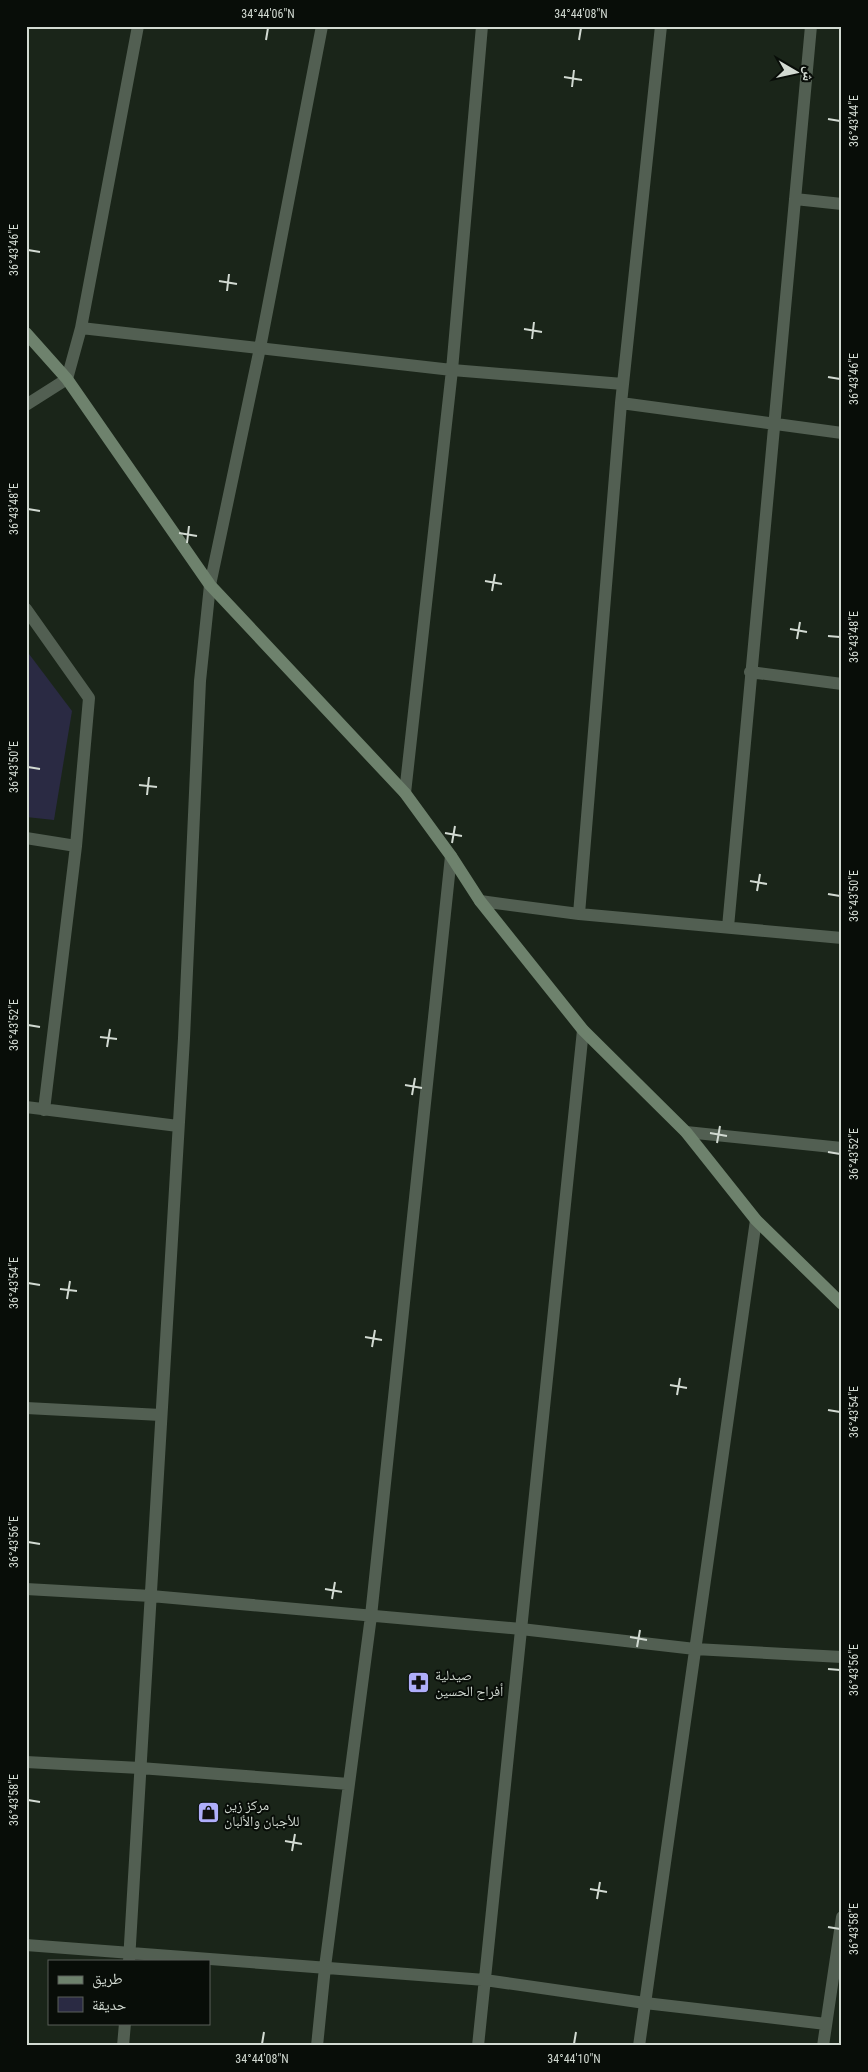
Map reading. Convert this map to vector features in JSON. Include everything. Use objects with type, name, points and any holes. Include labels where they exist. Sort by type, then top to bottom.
[{"type":"street","points":[[26,405],[67,379],[81,328],[138,26]]},
{"type":"street","points":[[129,1956],[178,1126],[200,681],[210,585],[260,348],[322,26]]},
{"type":"street","points":[[405,794],[452,370],[482,26]]},
{"type":"street","points":[[579,914],[621,403],[661,26]]},
{"type":"street","points":[[728,927],[772,424],[795,199],[810,26]]},
{"type":"street","points":[[795,199],[842,204]]},
{"type":"street","points":[[81,328],[452,370],[623,384]]},
{"type":"street","points":[[26,333],[67,379],[210,585],[405,794],[451,856],[480,901],[583,1030],[686,1132],[756,1220],[842,1304]]},
{"type":"street","points":[[621,403],[842,433]]},
{"type":"street","points":[[26,609],[89,698],[76,846],[44,1110]]},
{"type":"street","points":[[750,672],[842,684]]},
{"type":"street","points":[[26,838],[76,846]]},
{"type":"street","points":[[317,2046],[325,1967],[371,1616],[451,856]]},
{"type":"street","points":[[480,901],[579,914],[842,938]]},
{"type":"street","points":[[478,2046],[583,1030]]},
{"type":"street","points":[[26,1107],[178,1126]]},
{"type":"street","points":[[686,1132],[842,1148]]},
{"type":"street","points":[[639,2046],[756,1220]]},
{"type":"street","points":[[26,1408],[161,1415]]},
{"type":"street","points":[[26,1589],[150,1596],[521,1629],[695,1649],[842,1657]]},
{"type":"street","points":[[26,1762],[140,1768],[349,1784]]},
{"type":"street","points":[[823,2046],[842,1917]]},
{"type":"street","points":[[26,1945],[129,1956],[200,1960]]},
{"type":"street","points":[[210,1961],[325,1967],[485,1980],[645,2003],[826,2024]]},
{"type":"street","points":[[123,2046],[125,2024]]},
{"type":"green space","points":[[26,650],[72,711],[54,820],[26,817]]},
{"type":"place","name":"صيدلية أفراح الحسين","points":[[419,1683]]},
{"type":"place","name":"مركز زين للأجبان والألبان","points":[[208,1813]]}]
